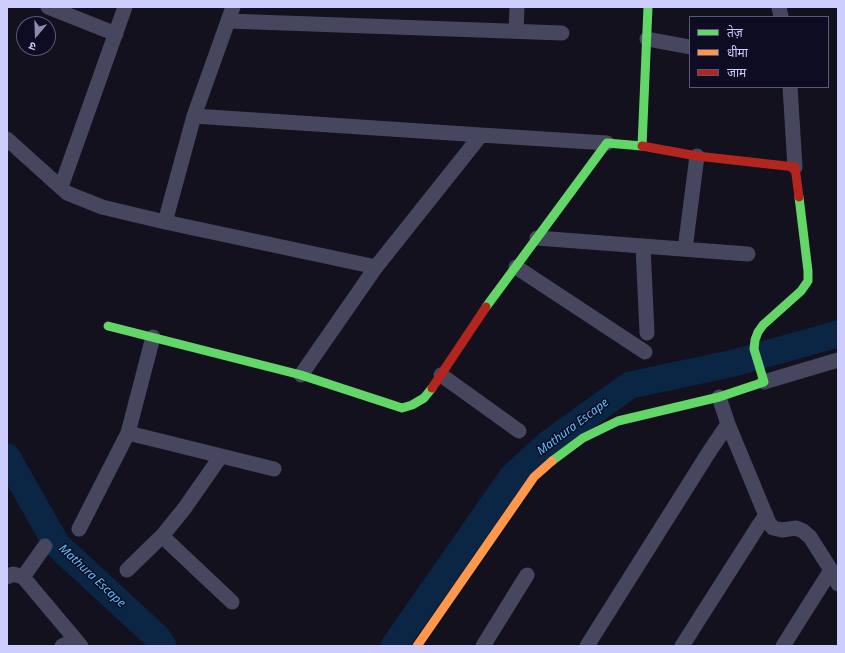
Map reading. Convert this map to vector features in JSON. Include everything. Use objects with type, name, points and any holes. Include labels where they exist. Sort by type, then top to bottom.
[{"type":"street","points":[[48,7],[116,34]]},
{"type":"street","points":[[60,187],[125,7]]},
{"type":"street","points":[[165,222],[194,116],[233,7]]},
{"type":"street","points":[[516,31],[517,7]]},
{"type":"street","points":[[642,146],[648,7]]},
{"type":"street","points":[[228,21],[562,33]]},
{"type":"street","points":[[647,39],[689,47]]},
{"type":"street","points":[[762,377],[754,349],[758,332],[801,291],[808,281],[795,167],[790,88]]},
{"type":"street","points":[[194,116],[608,143],[642,146],[697,156],[795,167]]},
{"type":"street","points":[[301,375],[376,267],[481,135]]},
{"type":"street","points":[[7,139],[67,193],[102,207],[376,267]]},
{"type":"street","points":[[108,326],[301,375],[402,408],[412,405],[424,398],[482,314],[608,143]]},
{"type":"street","points":[[685,249],[697,156]]},
{"type":"street","points":[[538,238],[748,254]]},
{"type":"street","points":[[643,246],[647,333]]},
{"type":"street","points":[[516,267],[645,352]]},
{"type":"street","points":[[79,529],[128,433],[153,338]]},
{"type":"street","points":[[417,646],[534,478],[556,457],[583,438],[618,421],[719,397],[762,377],[838,360]]},
{"type":"street","points":[[441,375],[519,430]]},
{"type":"street","points":[[719,397],[728,424],[769,523],[773,528],[782,530],[796,528],[803,530],[810,537],[838,584]]},
{"type":"street","points":[[587,646],[728,424]]},
{"type":"street","points":[[128,433],[274,469]]},
{"type":"street","points":[[127,570],[162,536],[184,509],[221,456]]},
{"type":"street","points":[[682,646],[766,515]]},
{"type":"street","points":[[162,536],[232,602]]},
{"type":"street","points":[[23,577],[45,546]]},
{"type":"street","points":[[783,646],[830,570]]},
{"type":"street","points":[[7,577],[13,574],[23,577],[78,643],[62,646]]},
{"type":"street","points":[[483,646],[528,575]]},
{"type":"waterway","name":"Mathura Escape","points":[[394,646],[512,477],[548,444],[630,385],[730,364],[838,334]]},
{"type":"waterway","name":"Mathura Escape","points":[[7,457],[57,545],[157,637],[163,646]]},
{"type":"traffic: fast","points":[[486,307],[607,143],[642,146],[648,7]]},
{"type":"traffic: fast","points":[[552,461],[583,438],[618,421],[719,397],[764,382],[754,349],[758,332],[763,325],[801,291],[808,281],[799,197]]},
{"type":"traffic: fast","points":[[108,326],[301,375],[402,408],[412,405],[424,398],[432,388]]},
{"type":"traffic: slow","points":[[417,646],[534,477],[552,461]]},
{"type":"traffic: jam","points":[[642,146],[697,156],[795,167],[799,197]]},
{"type":"traffic: jam","points":[[432,388],[486,307]]}]
